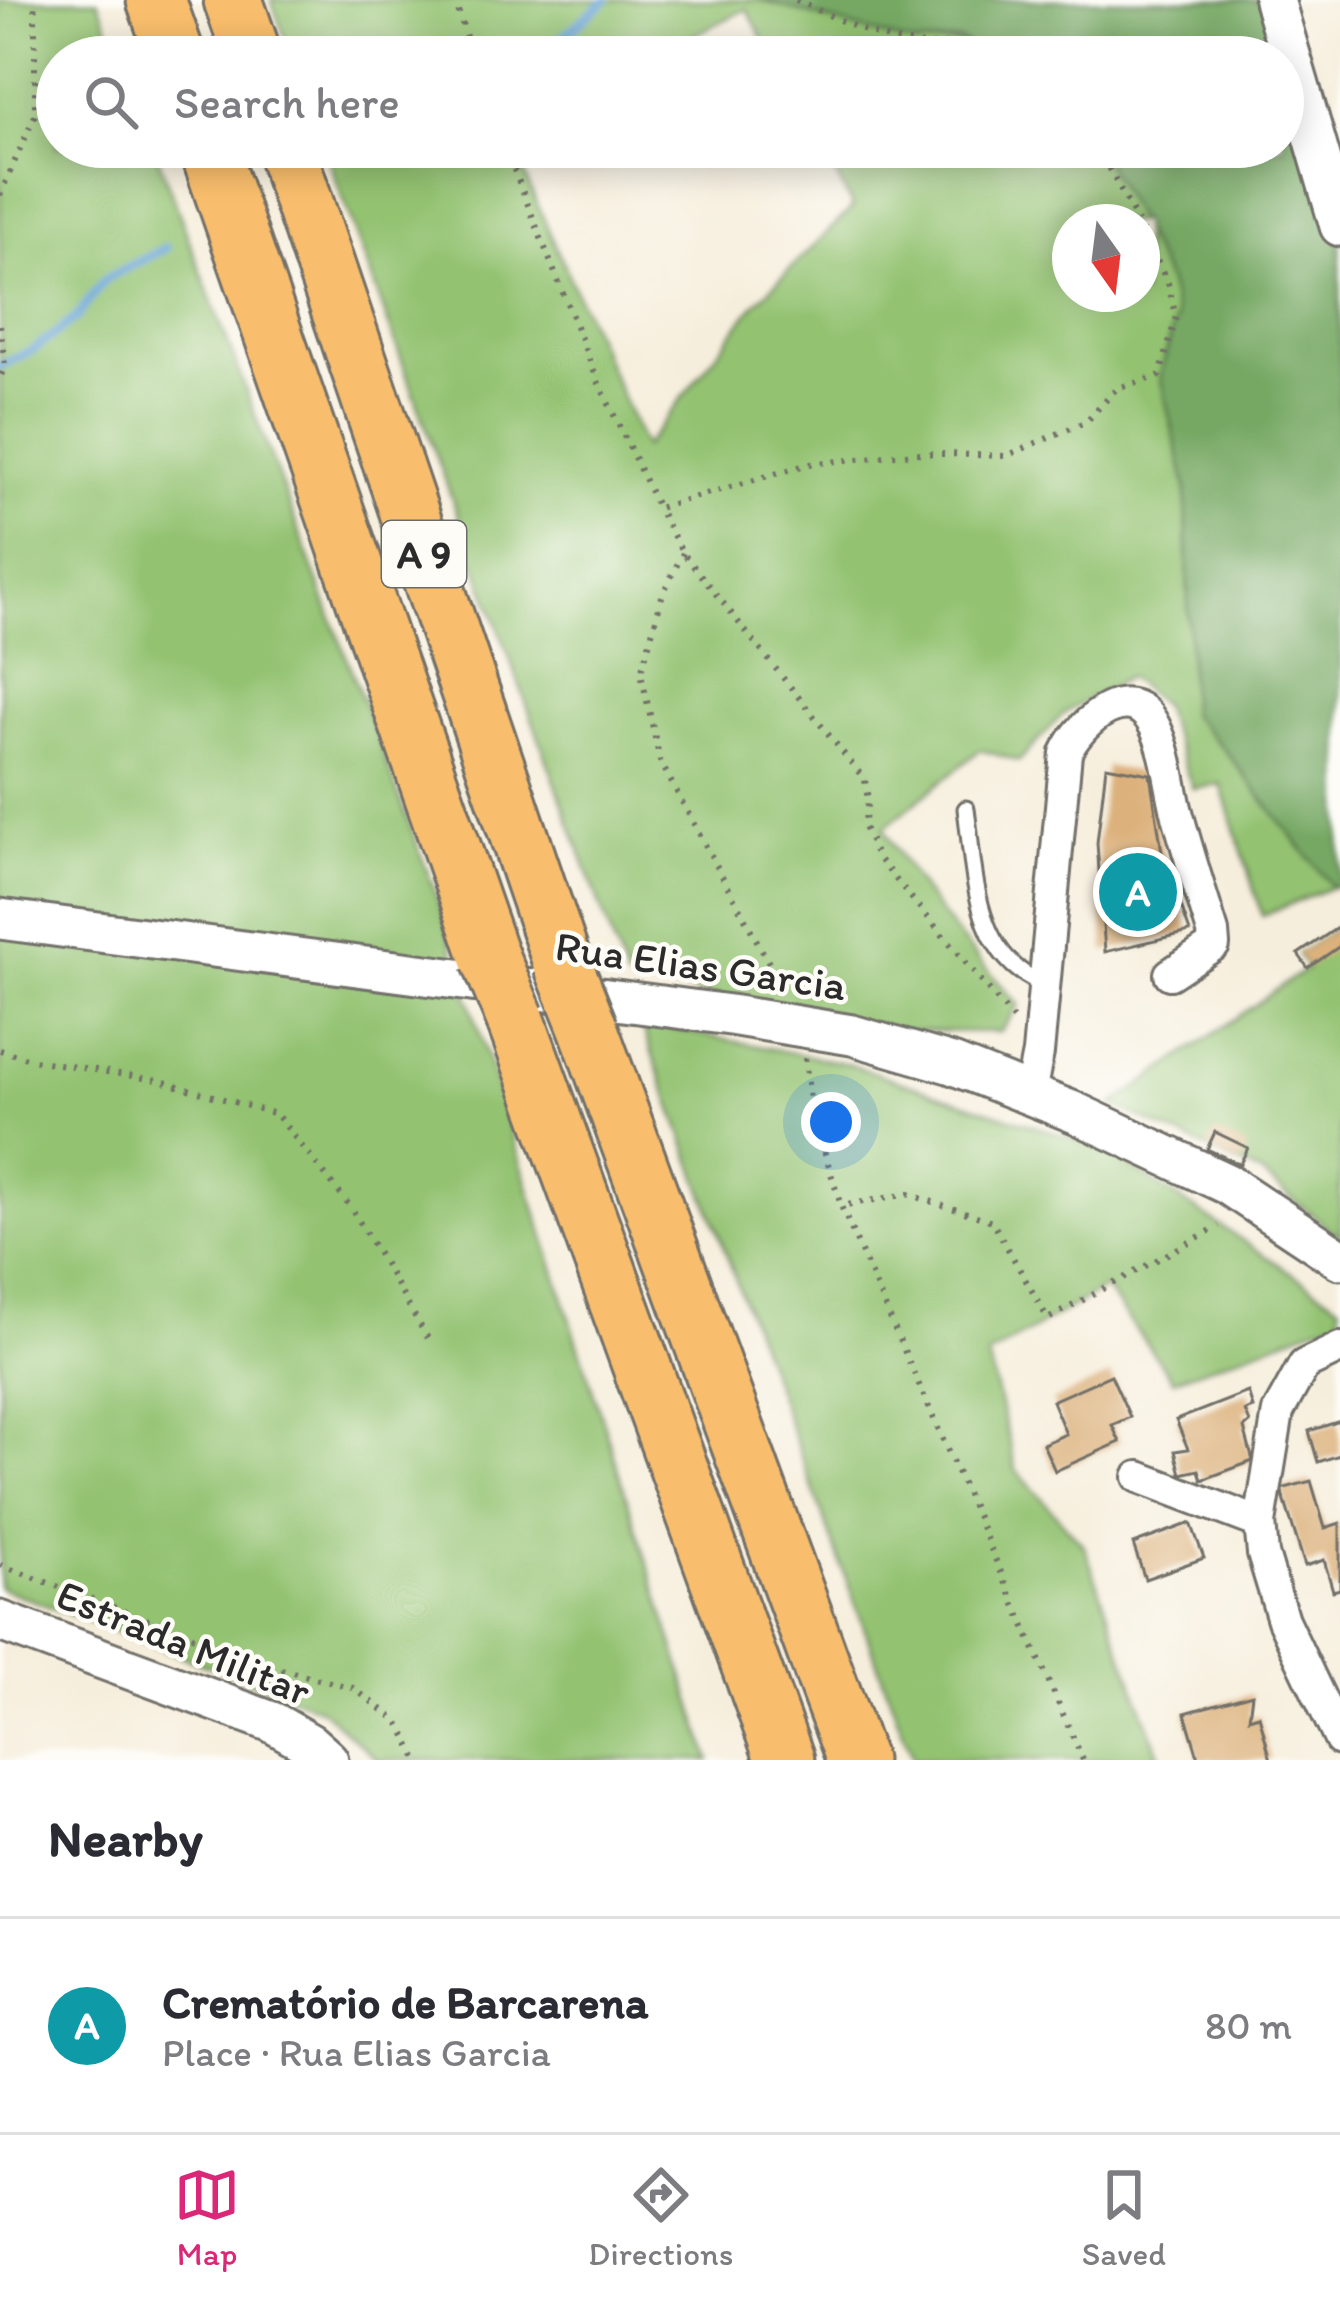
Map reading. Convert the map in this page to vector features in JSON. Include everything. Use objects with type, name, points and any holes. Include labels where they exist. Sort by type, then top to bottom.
[{"type":"highway","points":[[156,0],[169,36]]},
{"type":"highway","points":[[233,0],[246,36]]},
{"type":"highway","name":"A 9","points":[[215,168],[490,958],[785,1760]]},
{"type":"highway","name":"A 9","points":[[292,168],[562,962],[856,1760]]},
{"type":"street","points":[[1274,0],[1285,36]]},
{"type":"street","points":[[1304,103],[1340,226]]},
{"type":"street","points":[[1030,1094],[1066,753],[1084,723],[1119,706],[1144,712],[1157,729],[1213,932],[1214,945],[1208,952],[1170,974]]},
{"type":"street","name":"Rua Elias Garcia","points":[[0,919],[801,1027],[892,1047],[1030,1094],[1227,1184],[1340,1259]]},
{"type":"street","points":[[1340,1348],[1304,1365],[1278,1412],[1260,1502],[1263,1554],[1283,1620],[1340,1740]]},
{"type":"street","points":[[1139,1477],[1260,1523]]},
{"type":"street","name":"Estrada Militar","points":[[0,1621],[272,1722],[328,1760]]},
{"type":"lane","points":[[967,809],[983,923],[995,945],[1026,977],[1044,984]]},
{"type":"path","points":[[0,195],[35,115],[35,0]]},
{"type":"path","points":[[455,0],[466,36]]},
{"type":"path","points":[[796,0],[885,36]]},
{"type":"path","points":[[513,168],[597,379],[683,553],[865,780],[864,827],[878,858],[1011,1018],[1040,1030]]},
{"type":"path","points":[[1108,168],[1128,204]]},
{"type":"path","points":[[658,508],[809,464],[914,453],[1006,456],[1087,422],[1117,388],[1160,376],[1176,317],[1160,267]]},
{"type":"path","points":[[0,325],[5,366],[0,378]]},
{"type":"path","points":[[683,553],[663,593],[641,674],[660,761],[683,810],[765,950],[801,1027],[811,1108],[841,1206],[1083,1760]]},
{"type":"path","points":[[0,1050],[33,1060],[157,1080],[276,1114],[350,1206],[430,1342]]},
{"type":"path","points":[[841,1206],[908,1194],[992,1221],[1048,1319],[1219,1226]]},
{"type":"path","points":[[0,1564],[281,1669],[352,1688],[399,1721],[418,1760]]},
{"type":"green space","points":[[0,0],[98,0],[112,36],[36,36],[36,168],[162,168],[435,892],[710,1760],[378,1760],[320,1708],[0,1588]]},
{"type":"green space","points":[[271,0],[760,0],[885,36],[762,36],[747,9],[692,36],[284,36]]},
{"type":"green space","points":[[760,0],[1274,0],[1285,36],[885,36]]},
{"type":"green space","points":[[1304,103],[1340,226],[1340,886],[1332,887],[1223,748],[1190,714],[1186,486],[1160,376],[1176,317],[1160,267],[1160,204],[1128,204],[1108,168],[1304,168]]},
{"type":"green space","points":[[332,168],[521,168],[644,447],[756,303],[853,207],[832,168],[1108,168],[1128,204],[1052,204],[1052,312],[1160,312],[1160,267],[1168,283],[1176,317],[1160,376],[1186,486],[1190,714],[1223,748],[1332,887],[1262,916],[1221,784],[1193,789],[1161,704],[1128,677],[1064,713],[1019,761],[980,750],[884,828],[929,899],[1019,1005],[1000,1032],[909,1031],[627,980]]},
{"type":"green space","points":[[1340,926],[1340,1237],[1261,1174],[1113,1105],[1307,968],[1298,954]]},
{"type":"green space","points":[[641,1023],[845,1063],[1104,1149],[1340,1305],[1340,1318],[1173,1380],[1105,1288],[988,1356],[1016,1470],[1084,1546],[1161,1760],[913,1760]]},
{"type":"building","points":[[1106,766],[1150,774],[1162,852],[1190,932],[1105,952],[1097,843]]},
{"type":"building","points":[[1340,926],[1340,946],[1308,968],[1298,954]]},
{"type":"building","points":[[1215,1132],[1248,1148],[1240,1164],[1207,1149]]},
{"type":"building","points":[[1111,1375],[1130,1417],[1112,1425],[1120,1442],[1055,1471],[1043,1444],[1066,1434],[1052,1401]]},
{"type":"building","points":[[1248,1392],[1253,1408],[1245,1411],[1250,1423],[1244,1428],[1253,1461],[1202,1480],[1199,1470],[1181,1474],[1175,1451],[1188,1449],[1176,1420]]},
{"type":"building","points":[[1340,1421],[1340,1455],[1318,1462],[1309,1431]]},
{"type":"building","points":[[1311,1481],[1325,1528],[1340,1523],[1340,1589],[1333,1591],[1324,1560],[1305,1566],[1281,1489]]},
{"type":"building","points":[[1191,1523],[1204,1558],[1145,1579],[1133,1544]]},
{"type":"building","points":[[1252,1694],[1249,1718],[1259,1715],[1271,1760],[1199,1760],[1185,1713]]},
{"type":"waterway","points":[[564,36],[606,0]]},
{"type":"waterway","points":[[0,366],[33,350],[76,318],[105,279],[166,248]]},
{"type":"place","name":"Crematório de Barcarena","points":[[1138,892]]}]
